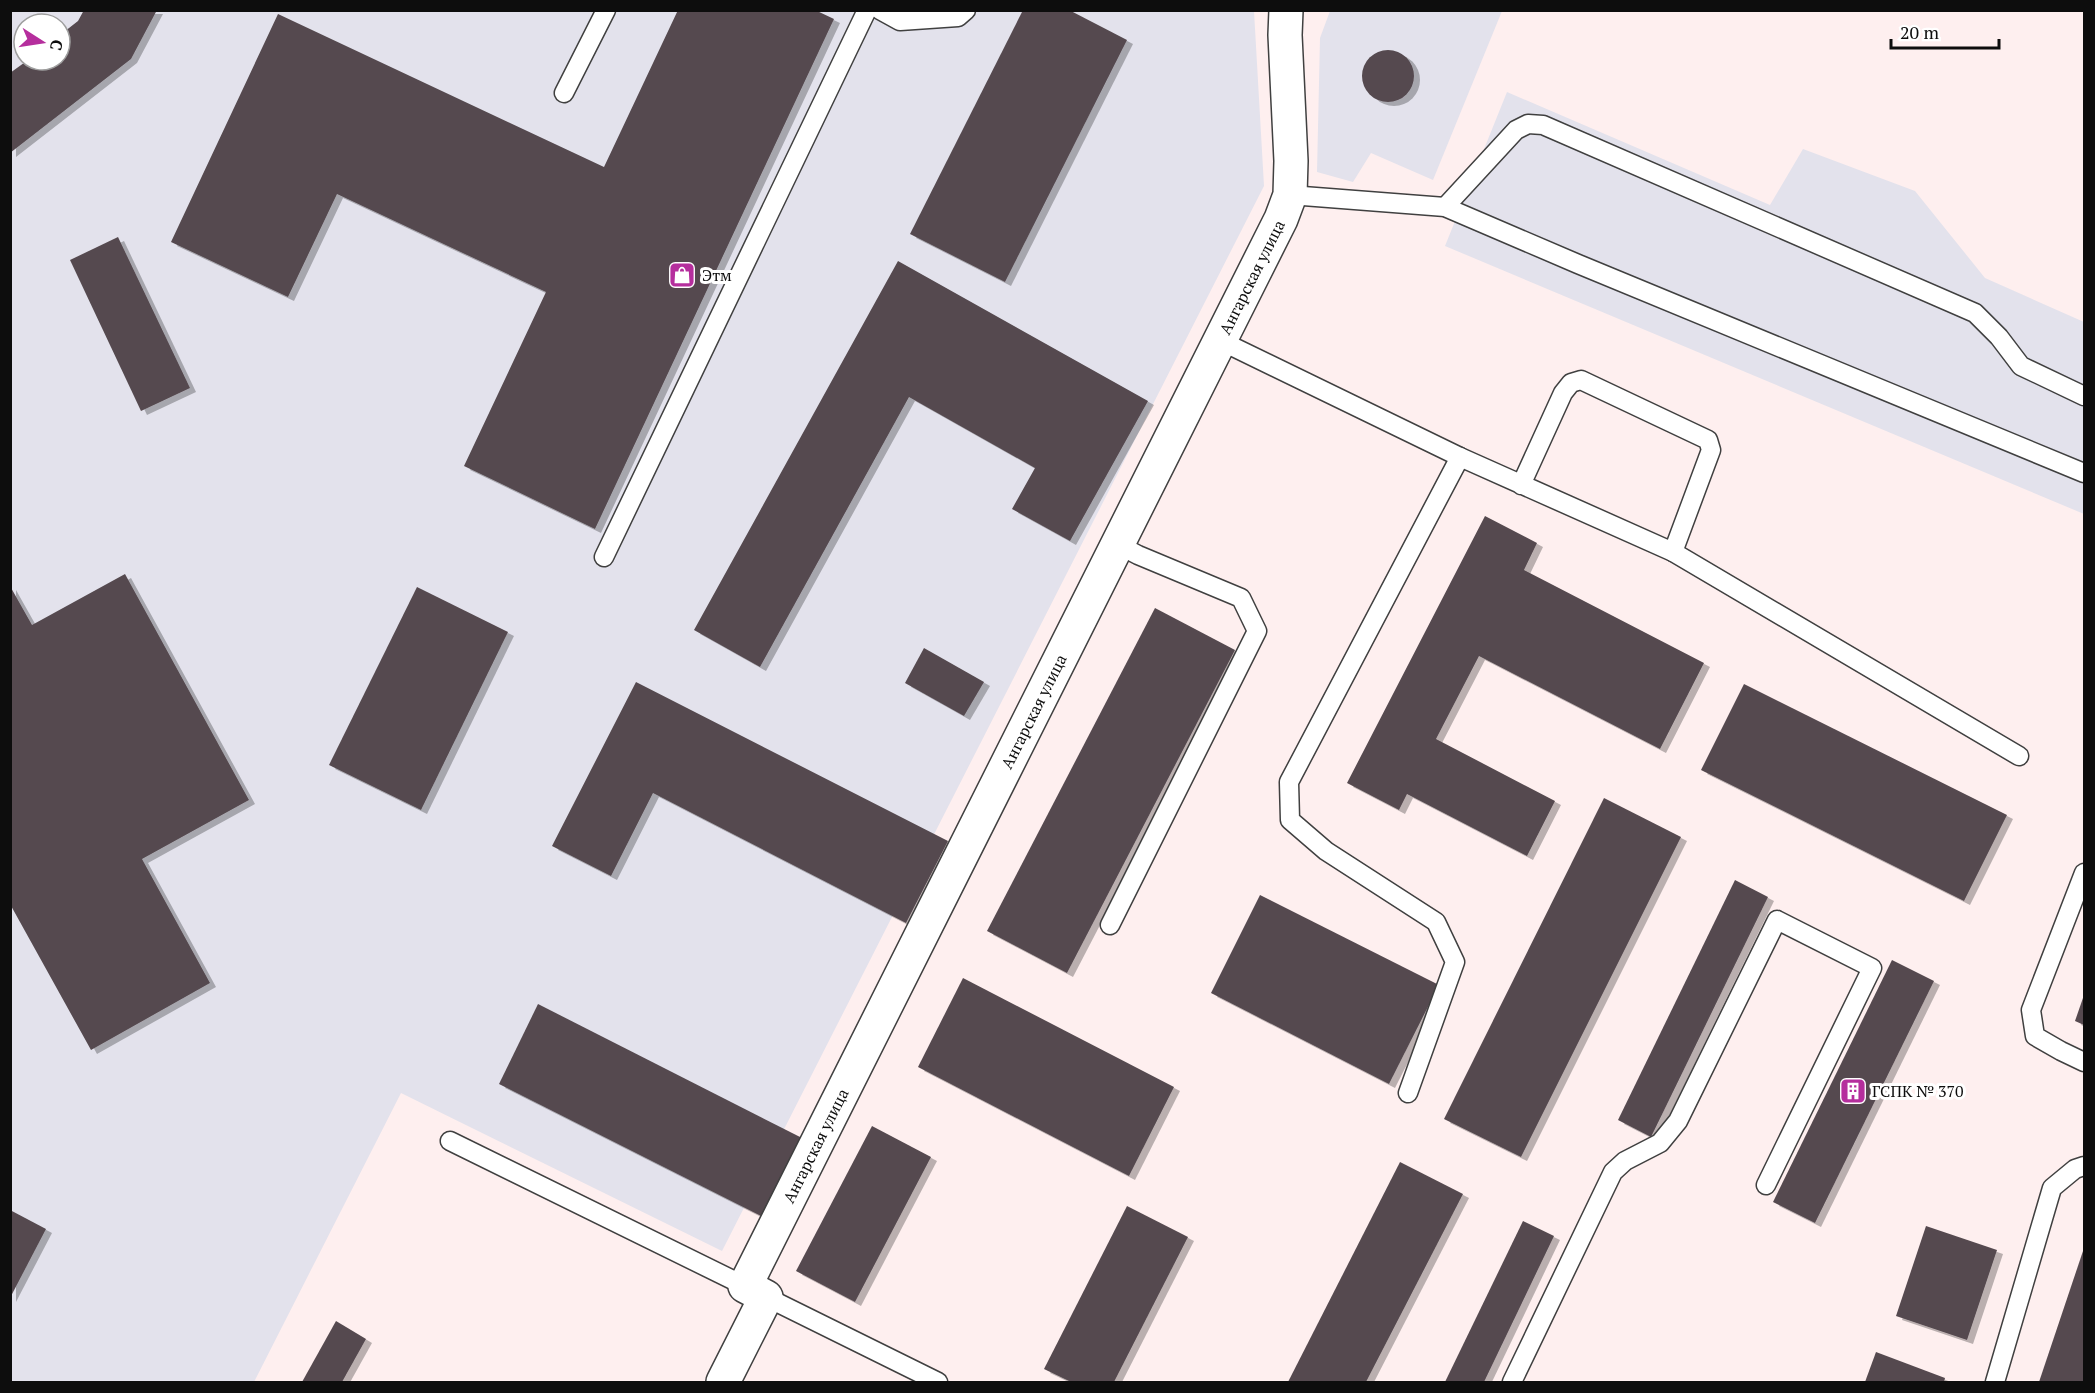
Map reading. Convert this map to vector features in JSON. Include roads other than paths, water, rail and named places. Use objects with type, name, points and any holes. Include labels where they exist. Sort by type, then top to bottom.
[{"type":"street","name":"Ангарская улица","points":[[723,1383],[756,1291],[1117,544],[1281,219],[1290,195],[1291,160],[1285,35],[1286,10]]},
{"type":"lane","points":[[564,93],[606,10]]},
{"type":"lane","points":[[604,556],[867,10]]},
{"type":"lane","points":[[880,10],[900,21],[958,17],[966,10]]},
{"type":"lane","points":[[1444,207],[1516,130],[1528,124],[1543,125],[1975,313],[1999,337],[2021,366],[2085,396]]},
{"type":"lane","points":[[1290,195],[1444,207],[2085,472]]},
{"type":"lane","points":[[1220,340],[1460,457],[1673,552],[2019,756]]},
{"type":"lane","points":[[1521,485],[1563,393],[1571,383],[1581,380],[1708,440],[1711,450],[1673,552]]},
{"type":"lane","points":[[1408,1093],[1455,962],[1436,922],[1326,851],[1290,820],[1289,782],[1460,457]]},
{"type":"lane","points":[[1110,925],[1257,631],[1241,598],[1117,544]]},
{"type":"lane","points":[[2085,873],[2031,1010],[2035,1036],[2085,1062]]},
{"type":"lane","points":[[1512,1383],[1613,1172],[1625,1161],[1660,1143],[1678,1121],[1777,920],[1872,968],[1766,1185]]},
{"type":"lane","points":[[450,1141],[938,1383]]},
{"type":"lane","points":[[1995,1383],[2052,1188],[2074,1169],[2085,1166]]},
{"type":"place","name":"Этм","points":[[682,275]]},
{"type":"place","name":"ГСПК № 370","points":[[1853,1091]]}]
